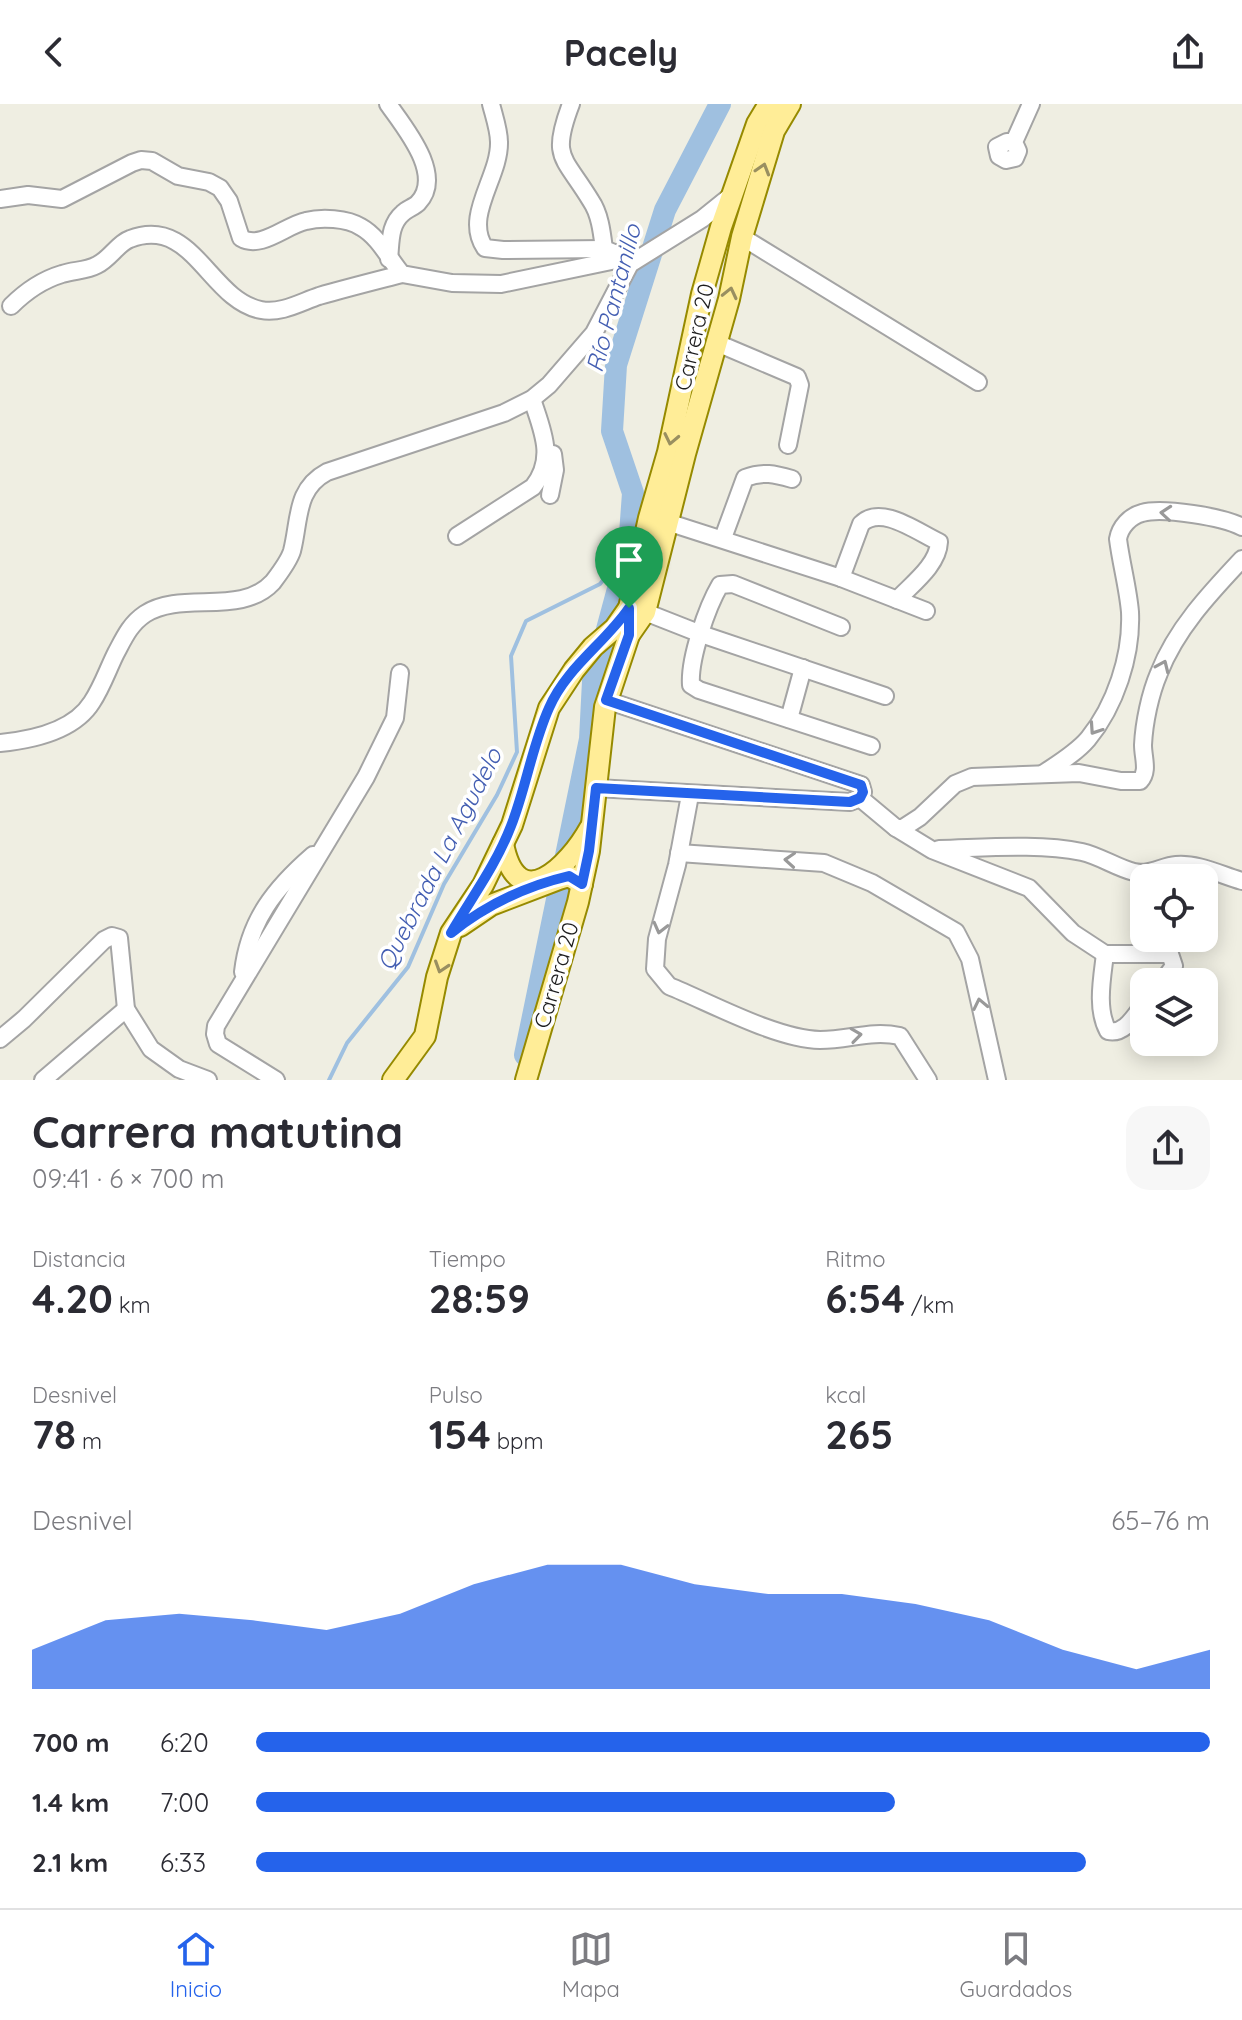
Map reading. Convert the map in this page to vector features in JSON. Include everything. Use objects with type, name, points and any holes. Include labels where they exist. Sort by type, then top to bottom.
[{"type":"main road","name":"Carrera 20","points":[[637,610],[649,518],[668,452],[702,294],[721,227],[757,124],[769,104]]},
{"type":"main road","name":"Carrera 20","points":[[526,1080],[582,884],[606,700],[622,632],[637,610],[667,522],[729,299],[742,237],[774,131],[790,104]]},
{"type":"main road","points":[[393,1080],[425,1036],[437,977],[451,933],[483,885],[512,825],[549,708],[559,689],[593,647],[622,632]]},
{"type":"main road","points":[[503,844],[512,873],[529,882],[543,879],[563,868],[592,825]]},
{"type":"main road","points":[[563,868],[582,884]]},
{"type":"main road","points":[[451,933],[491,905],[563,868]]},
{"type":"street","points":[[388,104],[426,164],[425,193],[418,203],[396,220],[389,259]]},
{"type":"street","points":[[491,104],[499,142],[478,221],[478,238],[485,248],[604,249],[630,261]]},
{"type":"street","points":[[571,104],[561,131],[560,150],[566,166],[593,203],[604,249]]},
{"type":"street","points":[[1014,142],[1031,104]]},
{"type":"street","points":[[0,199],[28,195],[62,199],[132,163],[152,161],[178,176],[209,182],[220,188],[229,201],[241,238],[246,241],[259,241],[306,221],[338,220],[360,225],[375,237],[402,274]]},
{"type":"street","points":[[11,306],[26,291],[62,274],[99,265],[126,240],[144,234],[185,244],[218,282],[247,306],[264,311],[279,310],[402,274],[452,283],[501,284],[630,261],[702,219],[733,194]]},
{"type":"street","points":[[742,237],[978,382]]},
{"type":"street","points":[[0,743],[45,734],[74,721],[91,704],[124,636],[148,612],[170,604],[226,601],[250,595],[271,583],[291,555],[305,493],[313,479],[504,413],[532,399],[549,385],[594,333],[630,261]]},
{"type":"street","points":[[717,343],[797,377],[800,385],[788,445]]},
{"type":"street","points":[[532,399],[546,442],[554,456],[555,470],[550,495]]},
{"type":"street","points":[[457,536],[533,487],[546,464],[546,442]]},
{"type":"street","points":[[723,538],[745,478],[757,473],[771,473],[792,479]]},
{"type":"street","points":[[1042,775],[1087,740],[1113,699],[1127,643],[1130,613],[1118,539],[1125,523],[1141,513],[1159,511],[1225,519],[1242,527]]},
{"type":"street","points":[[841,578],[861,524],[867,518],[881,515],[939,542],[931,563],[897,600]]},
{"type":"street","points":[[667,522],[841,578],[926,611]]},
{"type":"street","points":[[896,828],[903,828],[920,817],[955,784],[972,777],[1079,773],[1131,782],[1143,778],[1145,731],[1158,674],[1171,648],[1208,592],[1242,559]]},
{"type":"street","points":[[841,627],[733,584],[720,585],[701,634],[690,674],[691,685],[871,746]]},
{"type":"street","points":[[637,610],[885,696]]},
{"type":"street","points":[[789,719],[803,668]]},
{"type":"street","points":[[276,1080],[218,1044],[216,1026],[366,777],[395,718],[400,673]]},
{"type":"street","points":[[596,788],[850,802],[860,798],[863,792],[861,785],[606,700]]},
{"type":"street","points":[[690,795],[657,939],[655,969],[669,986],[786,1035],[821,1040],[880,1032],[900,1036],[928,1080]]},
{"type":"street","points":[[860,798],[896,828],[932,850],[1029,888],[1073,933],[1105,954],[1170,954],[1172,968]]},
{"type":"street","points":[[932,850],[1081,852],[1133,872],[1145,873],[1173,865],[1190,865],[1242,881]]},
{"type":"street","points":[[679,853],[824,863],[872,883],[956,932],[970,959],[997,1080]]},
{"type":"street","points":[[0,1039],[104,940],[112,936],[119,938],[126,1009],[151,1049],[179,1069],[208,1080]]},
{"type":"street","points":[[1105,954],[1101,989],[1102,1020],[1108,1031],[1115,1032],[1130,1020]]},
{"type":"street","points":[[43,1080],[126,1009]]},
{"type":"waterway","name":"Río Pantanillo","points":[[525,1055],[590,739],[593,681],[629,548],[633,493],[612,431],[616,365],[665,210],[720,104]]},
{"type":"waterway","name":"Quebrada La Agudelo","points":[[329,1080],[347,1043],[408,967],[444,884],[497,795],[517,752],[511,656],[526,621],[600,584],[629,548]]},
{"type":"route","points":[[629,608],[629,635],[606,700],[861,785],[863,792],[860,798],[850,802],[596,788],[582,884],[569,876],[559,879],[491,905],[451,933],[483,885],[512,825],[549,708],[559,689],[593,647],[615,628],[629,608]]}]
